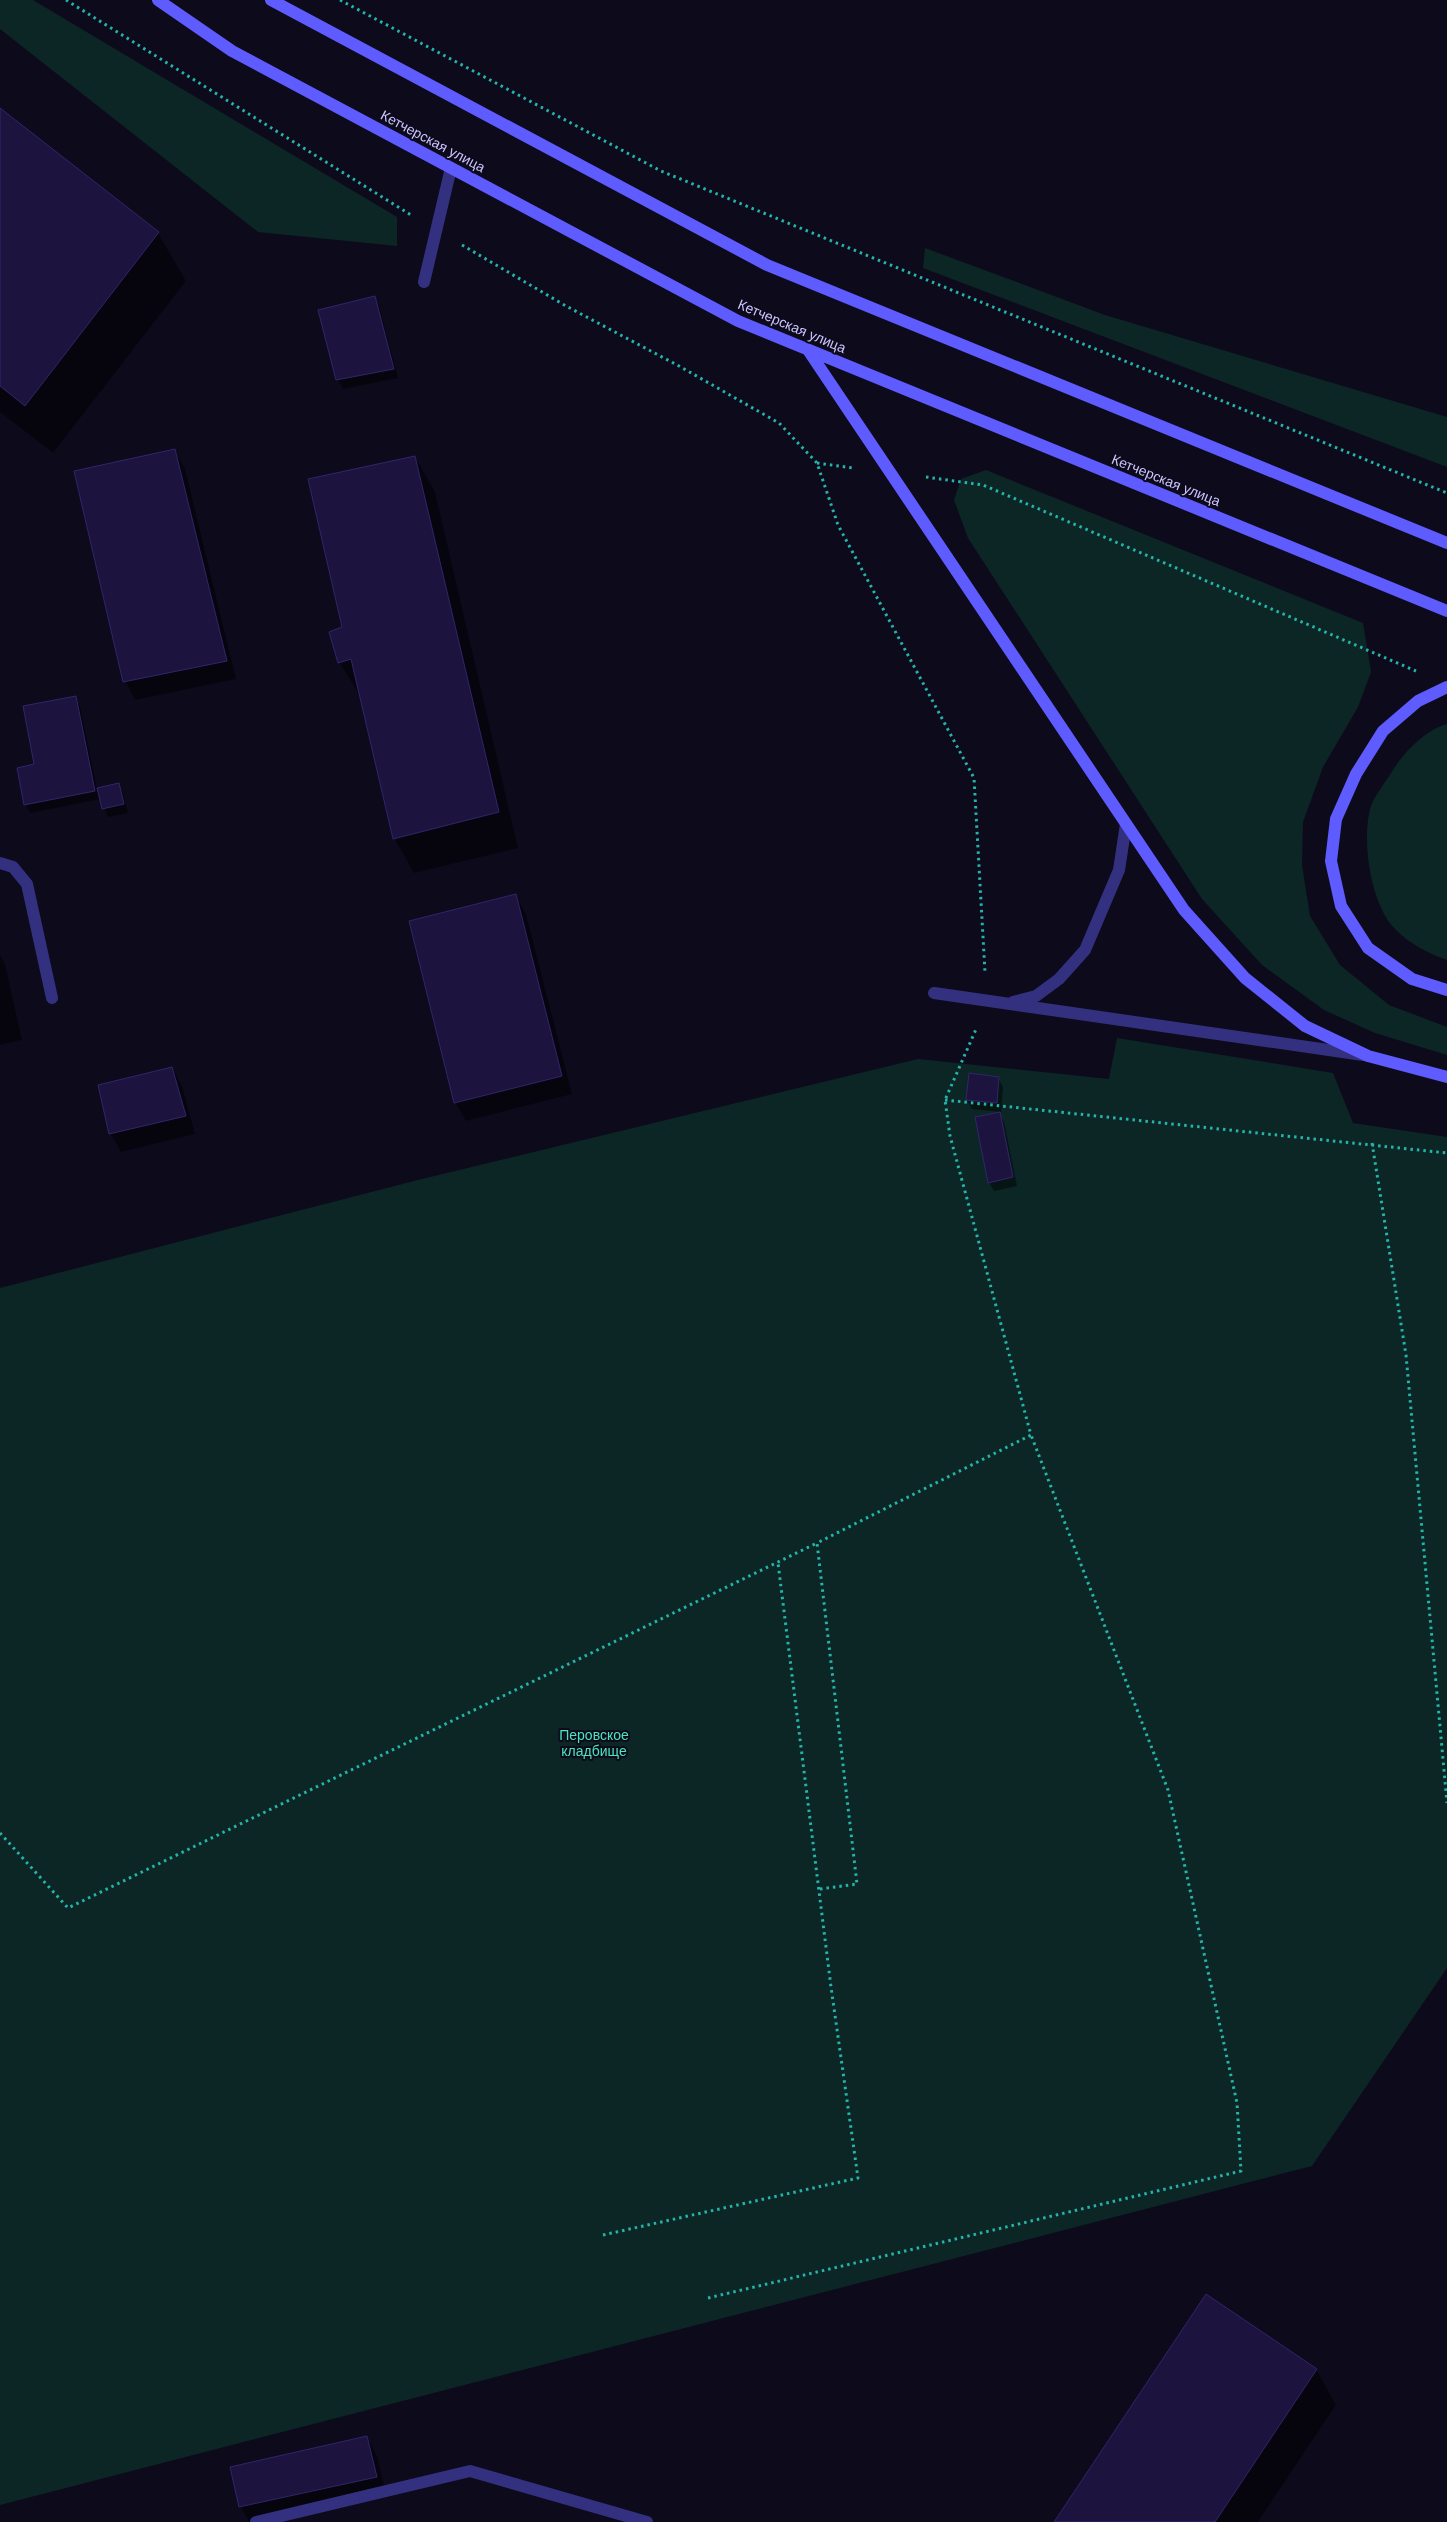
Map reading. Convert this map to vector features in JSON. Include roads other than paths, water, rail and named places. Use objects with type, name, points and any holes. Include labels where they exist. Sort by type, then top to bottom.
[{"type":"main road","name":"Кетчерская улица","points":[[158,0],[232,51],[738,321],[1447,611]]},
{"type":"main road","points":[[270,0],[767,265],[1447,543]]},
{"type":"main road","points":[[808,350],[1184,910],[1245,978],[1305,1026],[1368,1056],[1447,1077]]},
{"type":"main road","points":[[1447,687],[1418,701],[1383,731],[1356,774],[1336,819],[1331,861],[1341,906],[1368,948],[1412,979],[1447,990]]},
{"type":"lane","points":[[424,282],[451,168]]},
{"type":"lane","points":[[1008,1004],[1036,996],[1059,978],[1085,950],[1119,870],[1126,824]]},
{"type":"lane","points":[[0,863],[12,867],[27,884],[52,998]]},
{"type":"lane","points":[[934,993],[1368,1056]]},
{"type":"lane","points":[[256,2522],[470,2471],[647,2522]]},
{"type":"park label","name":"Перовское кладбище","points":[[594,1744]]}]
